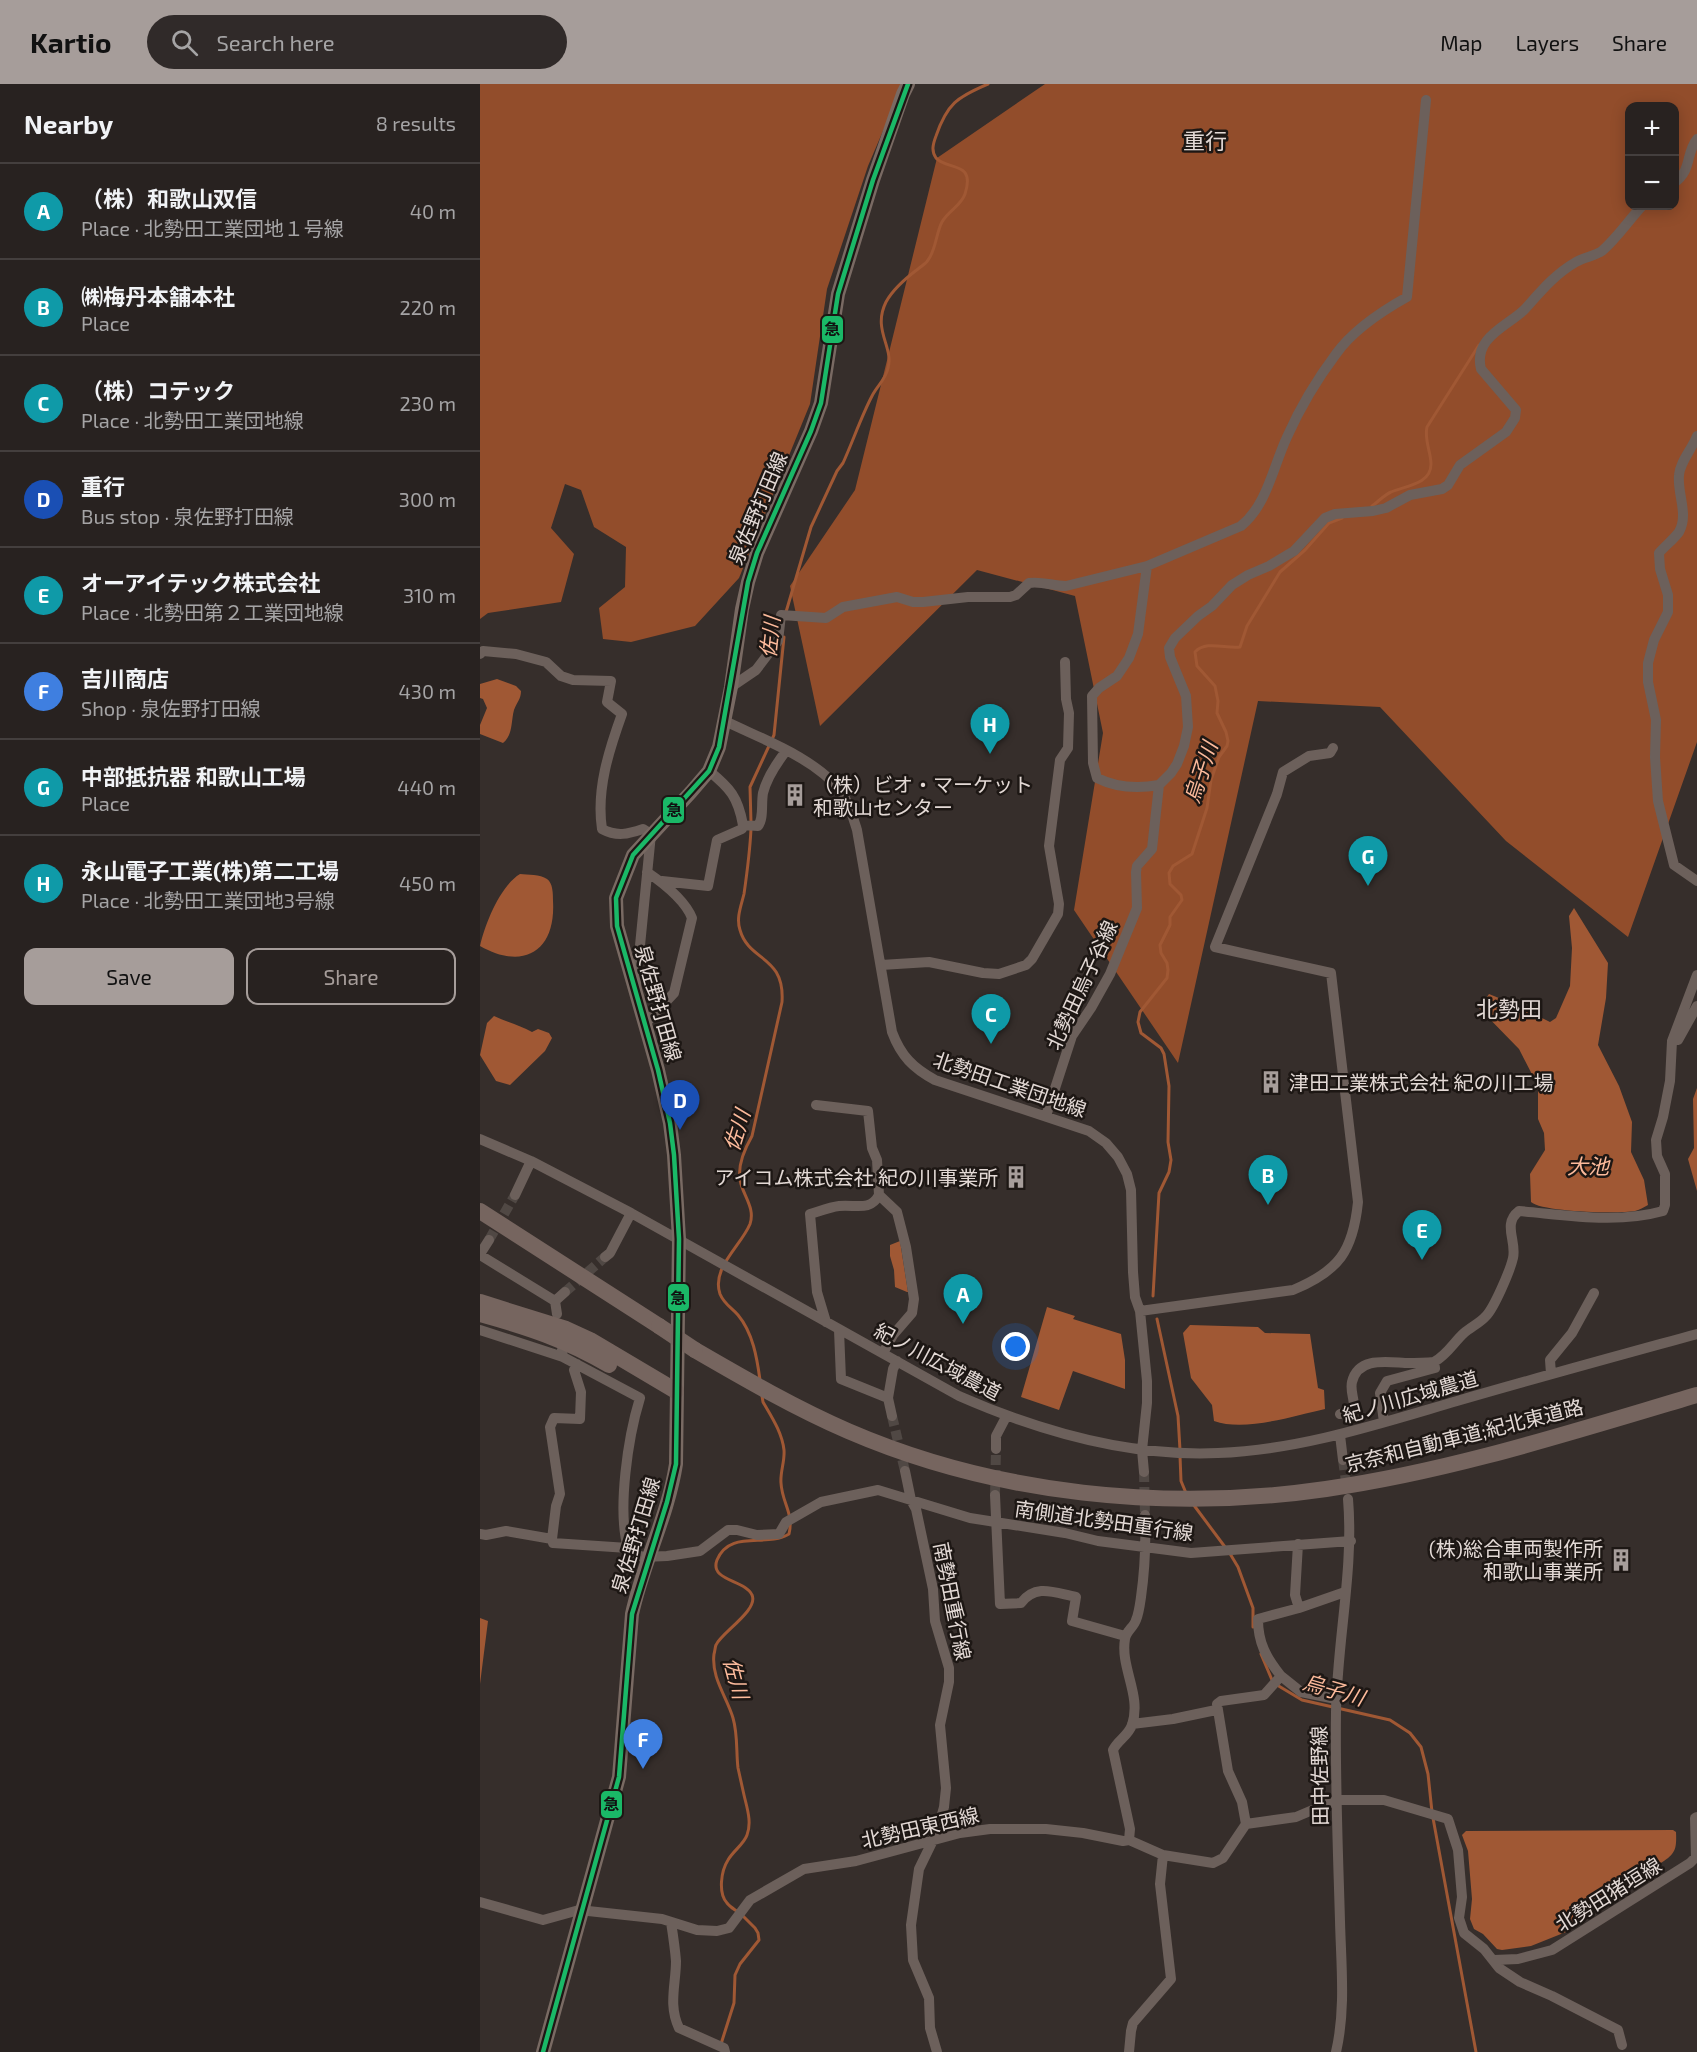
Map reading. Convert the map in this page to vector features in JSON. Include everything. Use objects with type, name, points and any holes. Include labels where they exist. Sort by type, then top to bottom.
[{"type":"highway","points":[[480,1198],[526,1235],[599,1283],[638,1313]]},
{"type":"highway","name":"京奈和自動車道;紀北東道路","points":[[480,1211],[695,1350],[781,1399],[848,1431],[888,1446],[972,1472],[1021,1483],[1116,1496],[1170,1499],[1216,1499],[1328,1489],[1436,1468],[1697,1395]]},
{"type":"highway","points":[[480,1219],[557,1262]]},
{"type":"highway","points":[[480,1302],[566,1329],[590,1340],[676,1391]]},
{"type":"highway","points":[[480,1314],[565,1341],[632,1378],[676,1391]]},
{"type":"main road","name":"泉佐野打田線","points":[[543,2052],[619,1777],[632,1614],[638,1588],[673,1487],[678,1433],[676,1391],[679,1239],[674,1155],[670,1123],[658,1070],[617,926],[616,898],[633,855],[709,771],[719,747],[748,582],[757,553],[821,403],[838,294],[873,180],[908,84]]},
{"type":"street","points":[[731,687],[756,670],[778,641],[786,615],[826,618],[843,607],[897,597],[913,602],[968,597],[1010,597],[1016,595],[1029,583],[1048,582],[1059,586],[1066,585],[1147,566],[1241,526],[1253,517],[1287,437],[1336,354],[1371,321],[1407,297],[1426,100]]},
{"type":"street","points":[[1679,178],[1685,173],[1691,148],[1697,139]]},
{"type":"street","points":[[1147,566],[1138,634],[1129,658],[1117,676],[1099,688],[1092,696],[1093,763],[1097,778],[1114,786],[1128,788],[1159,785],[1177,764],[1184,746],[1188,727],[1186,696],[1170,657],[1170,648],[1175,638],[1232,585],[1294,551],[1325,518],[1335,514],[1386,508],[1410,495],[1442,489],[1448,485],[1460,465],[1506,432],[1515,418],[1516,410],[1481,369],[1479,360],[1487,341],[1500,326],[1522,311],[1550,280],[1578,261],[1601,252],[1638,210]]},
{"type":"street","points":[[1697,436],[1680,468],[1683,506],[1679,532],[1659,553],[1660,569],[1668,595],[1668,612],[1654,640],[1648,663],[1648,682],[1656,720],[1655,757],[1658,801],[1664,830],[1674,865],[1697,881]]},
{"type":"street","points":[[480,654],[483,651],[516,654],[546,662],[561,676],[573,680],[611,681],[606,702],[621,714],[610,745],[604,777],[599,811],[602,829],[611,834],[623,835],[643,829],[651,834],[635,993]]},
{"type":"street","points":[[881,965],[929,962],[999,974],[1026,965],[1032,959],[1058,914],[1059,904],[1049,846],[1059,759],[1068,748],[1069,713],[1066,699],[1065,662]]},
{"type":"street","name":"北勢田工業団地線","points":[[725,721],[807,762],[827,777],[847,802],[857,830],[892,1032],[897,1046],[913,1066],[935,1080],[1089,1131],[1106,1143],[1118,1157],[1127,1174],[1131,1190],[1135,1297],[1140,1311],[1147,1382],[1142,1450],[1144,1472]]},
{"type":"street","points":[[1140,1311],[1293,1290],[1311,1283],[1331,1269],[1347,1250],[1356,1229],[1358,1202],[1331,973],[1215,947],[1277,794],[1283,772],[1310,756],[1330,753],[1333,748]]},
{"type":"street","points":[[662,881],[708,886],[717,840],[748,826],[759,825],[768,778],[782,749]]},
{"type":"street","points":[[709,771],[732,791],[748,826]]},
{"type":"street","name":"北勢田烏子谷線","points":[[1046,1116],[1072,1036],[1110,974],[1137,908],[1137,866],[1152,849],[1159,785]]},
{"type":"street","points":[[645,1024],[674,993],[691,924],[689,912],[662,881],[647,872]]},
{"type":"street","points":[[1340,1414],[1350,1411],[1354,1406],[1352,1381],[1355,1373],[1366,1365],[1380,1360],[1406,1363],[1434,1362],[1440,1359],[1464,1333],[1482,1320],[1492,1308],[1513,1258],[1510,1224],[1519,1211],[1603,1217],[1663,1211],[1665,1174],[1657,1156],[1656,1140],[1664,1117],[1670,1081],[1672,1041],[1697,975]]},
{"type":"street","points":[[1671,1054],[1697,1006]]},
{"type":"street","points":[[816,1105],[868,1111],[872,1148],[877,1160],[879,1196],[872,1205],[867,1207],[839,1206],[810,1214],[817,1292],[826,1322]]},
{"type":"street","name":"紀ノ川広域農道","points":[[480,1139],[531,1161],[631,1213],[959,1396],[1006,1417],[1074,1438],[1142,1450],[1218,1454],[1275,1448],[1340,1435],[1551,1374],[1697,1335]]},
{"type":"street","points":[[515,1195],[531,1161]]},
{"type":"street","points":[[879,1196],[897,1212],[906,1246],[914,1299],[912,1313],[893,1335],[883,1353]]},
{"type":"street","points":[[605,1257],[610,1253],[631,1213]]},
{"type":"street","points":[[489,1240],[480,1255],[555,1301]]},
{"type":"street","points":[[555,1301],[565,1292]]},
{"type":"street","points":[[1551,1374],[1550,1360],[1572,1333],[1594,1293]]},
{"type":"street","points":[[555,1301],[556,1314]]},
{"type":"street","points":[[480,1330],[562,1354],[577,1365],[640,1398],[627,1456],[623,1513],[624,1536],[628,1548],[635,1555],[649,1557]]},
{"type":"street","points":[[839,1330],[841,1379],[888,1398]]},
{"type":"street","points":[[892,1416],[888,1398],[893,1369],[897,1361]]},
{"type":"street","points":[[1384,1422],[1380,1393],[1387,1381],[1435,1368],[1434,1362]]},
{"type":"street","points":[[577,1365],[574,1370],[581,1392],[580,1419],[554,1418],[550,1427],[560,1494],[556,1506],[553,1544],[628,1548]]},
{"type":"street","points":[[996,1449],[996,1436],[1006,1417]]},
{"type":"street","points":[[1340,1435],[1343,1460]]},
{"type":"street","name":"南勢田重行線","points":[[904,1471],[911,1500],[916,1509],[933,1589],[936,1621],[949,1668],[949,1682],[940,1725],[945,1799],[933,1841],[919,1869],[911,1925],[911,1948],[916,1969],[929,1998],[930,2028],[937,2052]]},
{"type":"street","name":"南側道北勢田重行線","points":[[649,1557],[700,1551],[728,1530],[757,1535],[779,1534],[786,1522],[822,1502],[878,1490],[970,1518],[1065,1533],[1098,1541],[1191,1552],[1351,1540]]},
{"type":"street","name":"南側道北勢田重行線","points":[[995,1495],[995,1522]]},
{"type":"street","name":"田中佐野線","points":[[1335,2052],[1339,2038],[1342,2002],[1336,1800],[1336,1705],[1351,1540],[1348,1499]]},
{"type":"street","points":[[1129,1840],[1130,1829],[1113,1750],[1117,1742],[1127,1735],[1135,1710],[1133,1686],[1124,1654],[1125,1636],[1136,1621],[1144,1576],[1145,1515]]},
{"type":"street","points":[[995,1522],[1000,1604],[1021,1603],[1028,1594],[1039,1590],[1076,1598],[1072,1621],[1125,1636]]},
{"type":"street","points":[[480,1534],[506,1531],[552,1539]]},
{"type":"street","points":[[1298,1544],[1295,1595],[1299,1608]]},
{"type":"street","points":[[1336,1705],[1276,1680],[1265,1656],[1258,1629],[1258,1619],[1345,1592]]},
{"type":"street","points":[[1276,1680],[1264,1695],[1221,1701],[1217,1704],[1216,1710],[1228,1771],[1242,1802],[1246,1824],[1296,1817],[1336,1800],[1384,1800],[1448,1819],[1458,1851],[1462,1897],[1459,1918],[1464,1933],[1494,1960],[1499,1968],[1520,1982],[1618,2030],[1621,2034],[1622,2045]]},
{"type":"street","points":[[1132,1724],[1173,1719],[1216,1710]]},
{"type":"street","name":"北勢田猪垣線","points":[[1494,1960],[1518,1959],[1551,1950],[1690,1863],[1696,1857],[1695,1818],[1697,1817]]},
{"type":"street","name":"北勢田東西線","points":[[480,1902],[543,1920],[559,1917],[572,1911],[582,1911],[662,1918],[697,1930],[717,1931],[729,1928],[750,1900],[804,1869],[855,1861],[960,1833],[990,1829],[1065,1831],[1122,1841],[1129,1840],[1163,1855],[1213,1863],[1223,1858],[1246,1824]]},
{"type":"street","points":[[1129,2052],[1133,2023],[1171,1979],[1160,1884],[1163,1855]]},
{"type":"street","points":[[671,1922],[676,1962],[673,2003],[675,2020],[679,2028],[722,2048]]},
{"type":"shaded area","points":[[480,84],[903,84],[868,166],[827,289],[810,404],[739,578],[695,626],[631,642],[603,639],[599,608],[625,587],[626,547],[594,527],[581,490],[565,484],[551,528],[574,554],[561,602],[488,613],[480,619]]},
{"type":"shaded area","points":[[1045,84],[1697,84],[1697,742],[1628,937],[1506,841],[1380,707],[1258,701],[1178,1063],[1074,910],[1103,733],[1075,596],[977,570],[820,726],[790,586],[855,490],[937,158]]},
{"type":"water","points":[[497,679],[516,686],[521,691],[514,710],[510,732],[503,743],[480,734],[480,725],[487,708],[483,699],[480,698],[480,684]]},
{"type":"water","points":[[520,874],[541,876],[549,881],[553,892],[553,918],[543,944],[534,952],[510,957],[480,946],[500,896]]},
{"type":"water","name":"大池","points":[[1574,908],[1608,963],[1606,998],[1598,1045],[1619,1086],[1632,1122],[1631,1152],[1644,1180],[1648,1205],[1635,1211],[1564,1210],[1531,1202],[1530,1174],[1545,1150],[1544,1133],[1538,1119],[1538,1086],[1519,1049],[1479,1008],[1489,994],[1550,1022],[1556,1018],[1570,986],[1572,948],[1569,916]]},
{"type":"water","points":[[494,1016],[532,1032],[538,1029],[549,1033],[552,1038],[545,1051],[510,1085],[496,1081],[480,1055],[487,1023]]},
{"type":"water","points":[[1697,1088],[1697,1191],[1688,1159],[1694,1148],[1693,1099]]},
{"type":"water","points":[[900,1241],[908,1292],[895,1287],[890,1256],[890,1245]]},
{"type":"water","points":[[1047,1307],[1075,1316],[1073,1319],[1121,1334],[1125,1360],[1125,1389],[1073,1371],[1059,1410],[1021,1397]]},
{"type":"water","points":[[1190,1325],[1258,1327],[1265,1333],[1310,1334],[1318,1388],[1324,1390],[1325,1409],[1254,1424],[1226,1424],[1214,1421],[1212,1405],[1191,1378],[1183,1333]]},
{"type":"water","points":[[480,1618],[488,1621],[480,1684]]},
{"type":"water","points":[[1673,1830],[1676,1832],[1676,1844],[1671,1856],[1657,1866],[1652,1860],[1582,1914],[1566,1932],[1531,1946],[1502,1950],[1497,1949],[1483,1934],[1474,1929],[1470,1919],[1472,1899],[1468,1851],[1462,1835],[1466,1831]]},
{"type":"waterway","name":"佐川","points":[[786,612],[811,527],[843,463],[868,404],[887,372],[889,360],[881,321],[886,302],[900,284],[927,261],[933,251],[942,222],[961,202],[965,194],[967,176],[964,171],[941,162],[933,153],[940,125],[954,103],[968,93],[988,84]]},
{"type":"waterway","name":"烏子川","points":[[1372,506],[1388,493],[1416,484],[1427,476],[1431,464],[1426,437],[1427,427],[1479,345]]},
{"type":"waterway","name":"烏子川","points":[[1153,1296],[1159,1193],[1169,1172],[1171,1160],[1168,1142],[1169,1086],[1164,1054],[1161,1048],[1141,1033],[1138,1022],[1140,1012],[1167,978],[1167,963],[1161,953],[1160,945],[1170,925],[1170,917],[1182,900],[1181,895],[1170,884],[1169,873],[1173,866],[1192,854],[1207,808],[1211,780],[1219,757],[1228,741],[1217,713],[1218,701],[1215,686],[1197,666],[1195,652],[1205,646],[1240,647],[1247,626],[1280,572],[1305,550],[1329,523],[1342,518]]},
{"type":"waterway","name":"佐川","points":[[751,823],[750,787],[774,735],[784,637]]},
{"type":"waterway","name":"佐川","points":[[751,829],[739,926],[751,948],[766,960],[778,975],[782,1002],[752,1136],[740,1165],[741,1184],[751,1213],[750,1224],[723,1266],[718,1284],[720,1294],[743,1322],[751,1338],[760,1380]]},
{"type":"waterway","name":"烏子川","points":[[1157,1319],[1178,1416],[1180,1450]]},
{"type":"waterway","name":"佐川","points":[[738,1912],[724,1899],[721,1882],[728,1860],[747,1835],[749,1820],[738,1768],[735,1724],[717,1679],[714,1654],[719,1640],[745,1614],[753,1601],[748,1590],[723,1576],[716,1567],[717,1560],[730,1545],[739,1542],[770,1540],[789,1534],[790,1520],[781,1483],[783,1443],[762,1396]]},
{"type":"waterway","name":"烏子川","points":[[1180,1456],[1181,1481],[1186,1493]]},
{"type":"waterway","name":"烏子川","points":[[1193,1504],[1225,1547]]},
{"type":"waterway","name":"烏子川","points":[[1229,1552],[1238,1567],[1253,1608],[1253,1627]]},
{"type":"waterway","name":"烏子川","points":[[1261,1654],[1272,1680]]},
{"type":"waterway","name":"烏子川","points":[[1277,1685],[1302,1700],[1390,1720],[1410,1733],[1421,1747],[1428,1774],[1432,1812]]},
{"type":"waterway","name":"烏子川","points":[[1433,1818],[1476,2052]]},
{"type":"waterway","name":"佐川","points":[[721,2044],[734,2003],[735,1975],[740,1964],[759,1940],[755,1928],[743,1916]]},
{"type":"tunnel","points":[[489,1240],[515,1195]]},
{"type":"tunnel","points":[[565,1292],[605,1257]]},
{"type":"tunnel","points":[[892,1416],[905,1471]]},
{"type":"tunnel","points":[[995,1495],[996,1449]]},
{"type":"tunnel","points":[[1343,1460],[1347,1489]]},
{"type":"tunnel","points":[[1144,1472],[1145,1515]]},
{"type":"transit line","name":"急","points":[[543,2052],[619,1777],[632,1614],[667,1502],[676,1464],[679,1239],[674,1155],[670,1123],[658,1070],[617,926],[616,898],[633,855],[709,771],[719,747],[748,582],[757,553],[821,403],[838,294],[873,180],[908,84]]},
{"type":"place","name":"永山電子工業(株)第二工場","points":[[990,754]]},
{"type":"place","name":"（株）ビオ・マーケット 和歌山センター","points":[[795,795]]},
{"type":"place","name":"中部抵抗器 和歌山工場","points":[[1368,886]]},
{"type":"place","name":"（株）コテック","points":[[991,1044]]},
{"type":"place","name":"津田工業株式会社 紀の川工場","points":[[1271,1082]]},
{"type":"place","name":"重行","points":[[680,1130]]},
{"type":"place","name":"アイコム株式会社 紀の川事業所","points":[[1016,1177]]},
{"type":"place","name":"㈱梅丹本舗本社","points":[[1268,1205]]},
{"type":"place","name":"オーアイテック株式会社","points":[[1422,1260]]},
{"type":"place","name":"（株）和歌山双信","points":[[963,1324]]},
{"type":"place","name":"(株)総合車両製作所 和歌山事業所","points":[[1621,1560]]},
{"type":"place","name":"吉川商店","points":[[643,1769]]},
{"type":"district","name":"重行","points":[[1205,140]]},
{"type":"district","name":"北勢田","points":[[1509,1008]]}]
